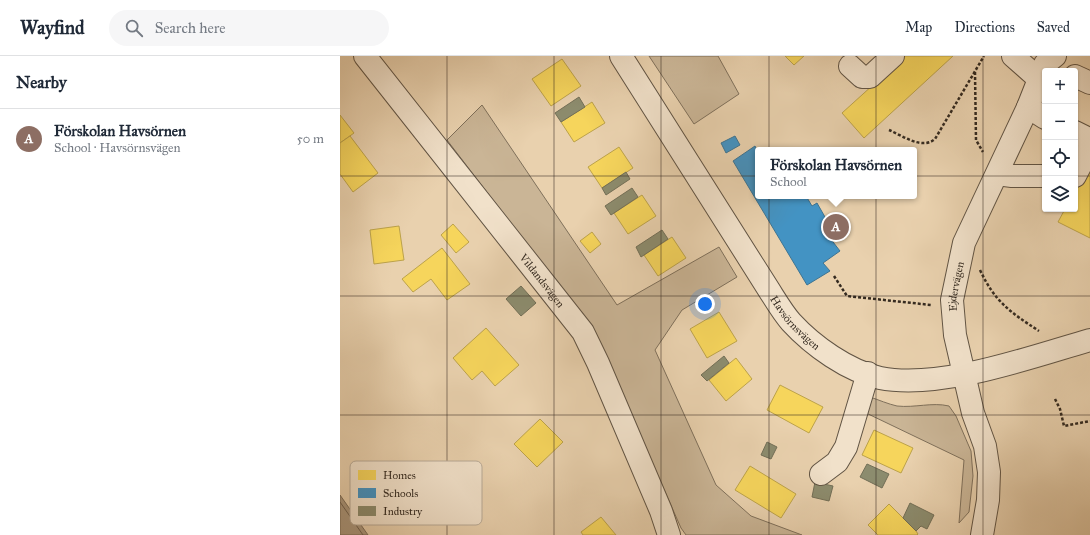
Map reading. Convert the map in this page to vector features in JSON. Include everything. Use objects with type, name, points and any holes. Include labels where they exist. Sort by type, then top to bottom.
[{"type":"street","name":"Vildandsvägen","points":[[365,56],[583,332],[598,363],[661,510],[669,535]]},
{"type":"street","name":"Havsörnsvägen","points":[[622,56],[769,290],[791,322],[809,340],[831,356],[849,366],[879,378],[916,381],[963,374],[1002,365],[1090,340]]},
{"type":"street","points":[[850,66],[862,77],[870,77],[893,56]]},
{"type":"street","points":[[1013,56],[1039,79]]},
{"type":"street","points":[[1055,56],[1062,68]]},
{"type":"street","name":"Ejdervägen","points":[[982,535],[988,500],[989,472],[985,446],[973,413],[954,335],[952,300],[964,243],[996,174],[1037,113],[1039,79],[1045,64],[1055,56]]},
{"type":"street","points":[[1078,77],[1090,83]]},
{"type":"street","points":[[1078,162],[1083,139]]},
{"type":"street","points":[[996,174],[1012,176],[1042,176]]},
{"type":"street","points":[[821,474],[837,462],[846,447],[868,373]]},
{"type":"path","points":[[889,130],[922,144],[930,143],[935,139],[984,56]]},
{"type":"path","points":[[975,71],[976,140],[996,174]]},
{"type":"path","points":[[980,268],[997,300],[1015,316],[1039,331]]},
{"type":"path","points":[[834,276],[847,296],[936,306]]},
{"type":"path","points":[[1055,399],[1060,409],[1064,426],[1090,420]]},
{"type":"shaded area","points":[[649,56],[718,56],[739,94],[694,124]]},
{"type":"shaded area","points":[[482,105],[617,305],[719,247],[737,277],[682,310],[655,350],[716,485],[751,516],[802,535],[686,535],[681,528],[608,363],[588,324],[447,140]]},
{"type":"shaded area","points":[[870,397],[897,406],[949,406],[956,416],[971,451],[973,476],[969,512],[959,523],[964,460],[864,412]]},
{"type":"water","points":[[340,495],[350,509],[350,525],[361,525],[368,535],[340,535]]},
{"type":"building: Homes","points":[[785,56],[804,56],[794,65]]},
{"type":"building: Homes","points":[[905,56],[953,56],[864,138],[842,113]]},
{"type":"building: Homes","points":[[562,59],[581,86],[551,106],[532,79]]},
{"type":"building: Homes","points":[[592,102],[605,123],[574,142],[561,122]]},
{"type":"building: Homes","points":[[340,115],[354,133],[340,143]]},
{"type":"building: Homes","points":[[350,136],[378,173],[353,192],[340,174],[340,143]]},
{"type":"building: Homes","points":[[619,147],[633,168],[602,188],[588,167]]},
{"type":"building: Homes","points":[[1090,158],[1090,238],[1058,222],[1063,212],[1078,212],[1078,182]]},
{"type":"building: Homes","points":[[642,195],[656,216],[628,234],[614,213]]},
{"type":"building: Homes","points":[[453,224],[469,242],[456,253],[441,235]]},
{"type":"building: Homes","points":[[399,226],[404,260],[374,264],[370,230]]},
{"type":"building: Homes","points":[[592,232],[601,244],[590,253],[580,241]]},
{"type":"building: Homes","points":[[672,237],[686,258],[658,276],[644,255]]},
{"type":"building: Homes","points":[[442,248],[470,284],[447,300],[431,279],[413,292],[402,279]]},
{"type":"building: Homes","points":[[719,312],[737,341],[707,358],[690,329]]},
{"type":"building: Homes","points":[[486,328],[519,365],[495,386],[482,371],[472,380],[453,358]]},
{"type":"building: Homes","points":[[736,358],[752,379],[726,401],[709,380]]},
{"type":"building: Homes","points":[[780,385],[823,407],[809,433],[767,410]]},
{"type":"building: Homes","points":[[540,419],[563,442],[537,467],[514,444]]},
{"type":"building: Homes","points":[[874,430],[913,448],[901,473],[862,455]]},
{"type":"building: Homes","points":[[750,466],[796,494],[781,518],[735,490]]},
{"type":"building: Homes","points":[[889,504],[916,531],[918,534],[917,535],[878,535],[868,525]]},
{"type":"building: Homes","points":[[601,517],[616,535],[583,535],[581,532]]},
{"type":"building: Schools","points":[[735,136],[740,145],[726,153],[721,143]]},
{"type":"building: Schools","points":[[755,146],[755,198],[733,161]]},
{"type":"building: Schools","points":[[756,199],[808,199],[812,206],[817,203],[829,224],[823,229],[840,251],[823,263],[830,271],[807,285]]},
{"type":"building: Industry","points":[[579,97],[585,107],[561,122],[555,113]]},
{"type":"building: Industry","points":[[626,172],[630,179],[606,195],[602,188]]},
{"type":"building: Industry","points":[[632,188],[638,197],[611,215],[605,206]]},
{"type":"building: Industry","points":[[662,230],[668,239],[641,257],[636,247]]},
{"type":"building: Industry","points":[[521,286],[536,303],[521,316],[506,299]]},
{"type":"building: Industry","points":[[724,356],[729,363],[707,381],[701,375]]},
{"type":"building: Industry","points":[[767,442],[777,447],[771,459],[761,455]]},
{"type":"building: Industry","points":[[867,464],[889,474],[882,488],[860,477]]},
{"type":"building: Industry","points":[[815,482],[833,486],[829,501],[812,497]]},
{"type":"building: Industry","points":[[910,503],[934,515],[927,529],[921,526],[916,531],[903,518]]},
{"type":"place","name":"Förskolan Havsörnen","points":[[836,227]]}]
